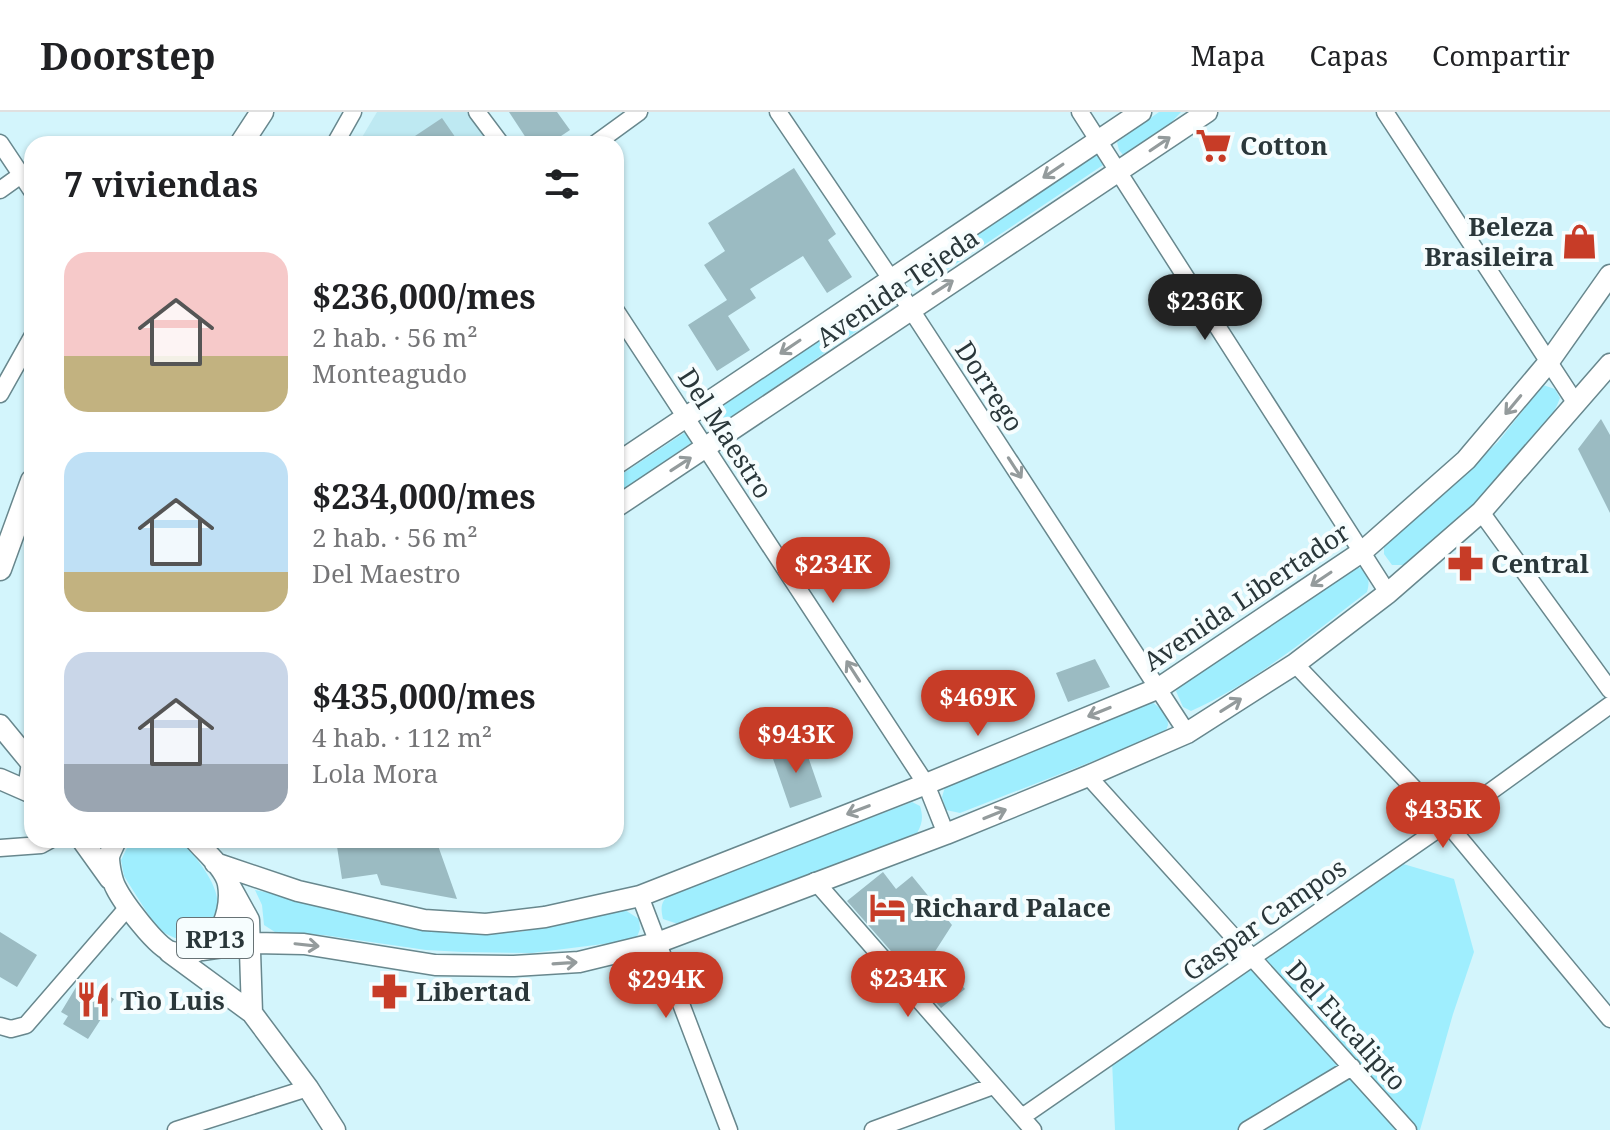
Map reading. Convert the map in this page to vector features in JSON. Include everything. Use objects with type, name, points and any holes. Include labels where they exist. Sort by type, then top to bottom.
[{"type":"highway","points":[[246,136],[262,112]]},
{"type":"highway","points":[[0,569],[24,502]]},
{"type":"main road","name":"Avenida Tejeda","points":[[624,459],[1141,112]]},
{"type":"main road","name":"Avenida Tejeda","points":[[624,502],[1207,112]]},
{"type":"main road","name":"Avenida Libertador","points":[[215,863],[298,891],[424,920],[486,924],[545,917],[640,896],[926,784],[1159,688],[1363,551],[1466,460],[1548,363],[1610,275]]},
{"type":"main road","points":[[202,950],[251,943],[304,944],[435,965],[514,966],[579,962],[657,943],[946,834],[1088,776],[1187,733],[1295,664],[1388,593],[1481,512],[1610,364]]},
{"type":"main road","points":[[0,725],[24,750]]},
{"type":"main road","points":[[0,779],[24,790]]},
{"type":"main road","name":"RP13","points":[[99,848],[114,886],[152,937],[252,1013],[335,1130]]},
{"type":"main road","points":[[113,848],[109,857],[114,886]]},
{"type":"main road","name":"RP13","points":[[202,848],[228,882],[249,920],[252,1013]]},
{"type":"main road","name":"RP13","points":[[169,952],[202,950],[215,939],[228,908],[228,882]]},
{"type":"street","points":[[340,136],[353,112]]},
{"type":"street","points":[[477,112],[495,136]]},
{"type":"street","points":[[606,136],[639,112]]},
{"type":"street","name":"Dorrego","points":[[778,112],[891,279],[1187,733]]},
{"type":"street","points":[[1080,112],[1388,593]]},
{"type":"street","points":[[1385,112],[1575,402]]},
{"type":"street","points":[[0,143],[24,179]]},
{"type":"street","points":[[0,190],[21,175]]},
{"type":"street","name":"Del Maestro","points":[[624,323],[926,784],[946,834]]},
{"type":"street","points":[[0,394],[24,351]]},
{"type":"street","points":[[1481,512],[1610,690]]},
{"type":"street","points":[[1295,664],[1447,823],[1610,1019]]},
{"type":"street","name":"Gaspar Campos","points":[[1027,1124],[1252,956],[1447,823],[1610,705]]},
{"type":"street","name":"Del Eucalipto","points":[[1088,776],[1408,1130]]},
{"type":"street","points":[[0,848],[24,846]]},
{"type":"street","points":[[815,881],[1027,1124]]},
{"type":"street","points":[[640,896],[729,1130]]},
{"type":"street","points":[[0,1026],[11,1029],[26,1025],[129,906]]},
{"type":"street","points":[[1247,1130],[1352,1067]]},
{"type":"street","points":[[873,1130],[993,1086]]},
{"type":"street","points":[[176,1130],[308,1088]]},
{"type":"shaded area","points":[[377,112],[468,112],[486,136],[363,136]]},
{"type":"shaded area","points":[[1159,112],[1181,112],[1164,130],[1124,156],[1117,142]]},
{"type":"shaded area","points":[[1094,154],[1100,157],[1103,165],[923,286],[913,282],[912,275]]},
{"type":"shaded area","points":[[891,292],[899,300],[892,307],[722,423],[714,418],[715,410]]},
{"type":"shaded area","points":[[1543,385],[1555,389],[1560,398],[1534,441],[1492,486],[1407,565],[1392,565],[1384,554],[1384,543],[1415,520],[1498,442]]},
{"type":"shaded area","points":[[687,431],[694,441],[624,489],[624,473]]},
{"type":"shaded area","points":[[1351,568],[1361,568],[1366,574],[1369,582],[1367,592],[1238,686],[1191,711],[1183,707],[1176,691],[1181,683],[1203,671],[1323,584]]},
{"type":"shaded area","points":[[1151,701],[1167,714],[1165,733],[960,813],[946,810],[942,797],[945,787],[951,783]]},
{"type":"shaded area","points":[[912,802],[920,806],[922,813],[917,833],[681,925],[663,919],[662,904],[673,893]]},
{"type":"shaded area","points":[[127,848],[188,848],[216,892],[216,915],[210,928],[196,939],[175,938],[158,930],[124,876],[121,860]]},
{"type":"shaded area","points":[[1400,863],[1454,879],[1474,952],[1420,1130],[1115,1130],[1112,1060]]},
{"type":"shaded area","points":[[255,890],[463,932],[520,932],[625,910],[639,919],[640,929],[637,937],[627,941],[532,953],[426,950],[323,935],[278,934],[264,925],[262,905]]},
{"type":"building","points":[[509,112],[557,112],[570,130],[561,136],[525,136]]},
{"type":"building","points":[[442,118],[454,136],[415,136]]},
{"type":"building","points":[[794,168],[836,234],[828,240],[852,277],[827,293],[803,256],[750,289],[756,298],[728,316],[750,350],[717,371],[688,325],[727,300],[704,265],[725,251],[708,223]]},
{"type":"building","points":[[1601,419],[1610,435],[1610,513],[1578,449]]},
{"type":"building","points":[[1095,659],[1110,687],[1068,702],[1056,673]]},
{"type":"building","points":[[803,742],[822,797],[790,808],[771,753]]},
{"type":"building","points":[[337,848],[439,848],[457,899],[381,885],[377,874],[342,879]]},
{"type":"building","points":[[883,872],[896,889],[912,876],[952,925],[934,953],[965,989],[941,1008],[847,901]]},
{"type":"building","points":[[0,932],[37,955],[17,987],[0,977]]},
{"type":"building","points":[[81,979],[114,999],[88,1039],[63,1024],[68,1016],[61,1012]]},
{"type":"place","name":"Cotton","points":[[1214,145]]},
{"type":"place","name":"Beleza Brasileira","points":[[1580,241]]},
{"type":"place","name":"Central","points":[[1465,563]]},
{"type":"place","name":"Richard Palace","points":[[888,907]]},
{"type":"place","name":"Libertad","points":[[390,991]]},
{"type":"place","name":"Tìo Luis","points":[[94,1000]]}]
